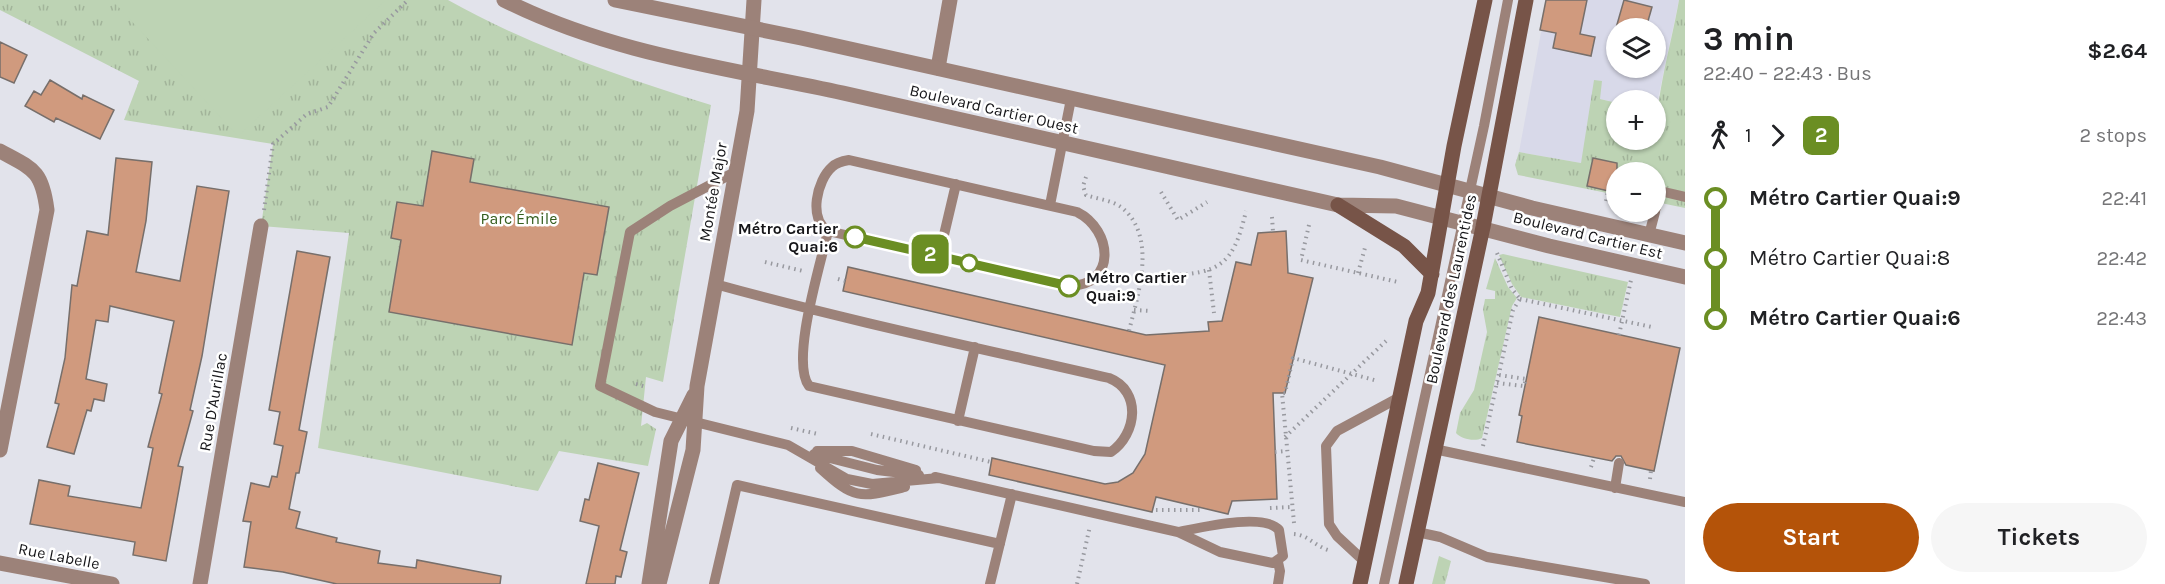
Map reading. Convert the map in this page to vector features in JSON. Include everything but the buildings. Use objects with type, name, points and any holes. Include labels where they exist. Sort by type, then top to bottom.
[{"type":"main road","name":"Boulevard des Laurentides","points":[[1360,584],[1416,321],[1428,293],[1485,0]]},
{"type":"main road","name":"Boulevard des Laurentides","points":[[1406,584],[1490,196],[1526,0]]},
{"type":"main road","points":[[1338,206],[1404,246],[1432,274]]},
{"type":"street","name":"Boulevard Cartier Ouest","points":[[504,0],[572,31],[602,40],[1338,206],[1396,206],[1483,227]]},
{"type":"street","name":"Boulevard Cartier Ouest","points":[[615,0],[938,68],[1448,183],[1490,196]]},
{"type":"street","name":"Montée Major","points":[[649,584],[670,450],[688,420],[697,389],[747,111],[754,0]]},
{"type":"street","points":[[938,68],[950,0]]},
{"type":"street","points":[[0,151],[30,167],[44,183],[47,210],[0,450]]},
{"type":"street","name":"Boulevard Cartier Est","points":[[1490,196],[1685,243]]},
{"type":"street","name":"Rue D'Aurillac","points":[[200,584],[261,226]]},
{"type":"street","name":"Boulevard Cartier Est","points":[[1483,227],[1566,250],[1685,277]]},
{"type":"street","name":"Montée Major","points":[[659,584],[693,450],[688,420]]},
{"type":"street","name":"Rue Labelle","points":[[0,563],[112,584]]},
{"type":"lane","name":"Boulevard des Laurentides","points":[[1384,584],[1463,221],[1508,0]]},
{"type":"lane","points":[[1050,205],[1071,99]]},
{"type":"lane","points":[[849,160],[1050,205],[1085,216],[1101,233],[1104,241],[1103,260],[1098,275],[1088,283],[1069,286],[828,231],[819,222],[817,215],[818,195],[826,174],[832,167],[849,160]]},
{"type":"lane","points":[[735,172],[670,206],[630,232],[600,386],[655,412],[782,443],[802,451],[877,470],[939,478],[1178,532],[1220,552],[1269,563],[1278,562],[1283,556],[1281,534],[1277,527],[1269,523],[1224,524],[1178,532]]},
{"type":"lane","points":[[939,256],[956,184]]},
{"type":"lane","points":[[1666,192],[1685,197]]},
{"type":"lane","points":[[1649,235],[1653,222]]},
{"type":"lane","points":[[715,284],[811,308],[1116,381],[1129,392],[1130,419],[1121,444],[1111,452],[1102,453],[809,386],[801,369],[801,357],[811,308],[828,231]]},
{"type":"lane","name":"Boulevard des Laurentides","points":[[1432,274],[1448,291]]},
{"type":"lane","points":[[958,421],[975,347]]},
{"type":"lane","points":[[1365,562],[1337,536],[1327,519],[1326,446],[1337,431],[1400,397]]},
{"type":"lane","points":[[1434,449],[1685,502]]},
{"type":"lane","points":[[802,451],[844,490],[870,496],[939,478]]},
{"type":"lane","points":[[1616,488],[1619,463]]},
{"type":"lane","points":[[714,584],[737,485],[1000,544]]},
{"type":"lane","points":[[990,584],[1012,494]]},
{"type":"lane","points":[[1417,532],[1440,537],[1487,557],[1645,584]]},
{"type":"lane","points":[[1278,562],[1280,571],[1278,584]]},
{"type":"path","points":[[261,226],[273,144],[306,114],[327,107],[374,33],[408,0]]},
{"type":"path","points":[[1086,177],[1083,186],[1086,195],[1120,206],[1138,230],[1141,273],[1129,331]]},
{"type":"path","points":[[1161,192],[1178,220],[1207,202]]},
{"type":"path","points":[[1168,275],[1194,274],[1220,264],[1233,249],[1246,211]]},
{"type":"path","points":[[1272,217],[1273,232]]},
{"type":"path","points":[[1309,225],[1301,260],[1398,282]]},
{"type":"path","points":[[1358,273],[1366,244]]},
{"type":"path","points":[[1497,253],[1512,289],[1520,299],[1652,327]]},
{"type":"path","points":[[765,262],[803,271]]},
{"type":"path","points":[[1209,270],[1214,313]]},
{"type":"path","points":[[838,279],[845,281]]},
{"type":"path","points":[[1619,334],[1631,280]]},
{"type":"path","points":[[1483,444],[1513,310],[1520,299]]},
{"type":"path","points":[[1134,310],[1151,311]]},
{"type":"path","points":[[1285,437],[1386,341]]},
{"type":"path","points":[[1294,543],[1282,393],[1285,393],[1293,358],[1378,381]]},
{"type":"path","points":[[1497,383],[1524,387],[1526,379],[1499,375]]},
{"type":"path","points":[[636,384],[646,387]]},
{"type":"path","points":[[871,434],[991,462]]},
{"type":"path","points":[[1275,452],[1286,451]]},
{"type":"path","points":[[1591,467],[1594,458]]},
{"type":"path","points":[[1650,479],[1651,470]]},
{"type":"path","points":[[1153,510],[1209,510]]},
{"type":"path","points":[[1077,584],[1090,525]]},
{"type":"path","points":[[1294,534],[1303,535],[1319,547],[1337,553]]},
{"type":"shaded area","points":[[1547,0],[1679,0],[1666,61],[1666,18],[1606,18],[1606,78],[1662,78],[1660,90],[1606,90],[1606,100],[1600,99],[1581,163],[1519,152]]},
{"type":"green space","name":"Parc Émile","points":[[0,0],[448,0],[511,32],[576,59],[711,105],[663,382],[646,377],[641,426],[647,423],[656,429],[648,466],[559,451],[538,491],[318,448],[349,233],[261,226],[273,144],[124,120],[139,81],[0,10]]},
{"type":"green space","points":[[112,0],[386,0],[238,136]]},
{"type":"green space","points":[[1679,0],[1685,0],[1685,208],[1666,204],[1666,162],[1606,162],[1606,193],[1518,175],[1515,165],[1519,152],[1581,163],[1594,80],[1602,81],[1600,99],[1606,100],[1606,150],[1666,150],[1666,90],[1661,90],[1663,78],[1666,78],[1666,63]]},
{"type":"green space","points":[[1499,255],[1628,282],[1620,317],[1521,297],[1512,284]]},
{"type":"green space","points":[[1495,258],[1508,287],[1517,298],[1512,306],[1482,438],[1468,439],[1456,433],[1460,413],[1474,390],[1487,332],[1483,310],[1485,299],[1495,299],[1495,291],[1486,289]]},
{"type":"green space","points":[[1439,556],[1451,561],[1445,584],[1432,584]]},
{"type":"bus line","name":"2","points":[[855,237],[1069,286]]},
{"type":"place","name":"Métro Cartier Quai:6","points":[[855,237]]},
{"type":"place","name":"Métro Cartier Quai:9","points":[[1069,286]]}]
